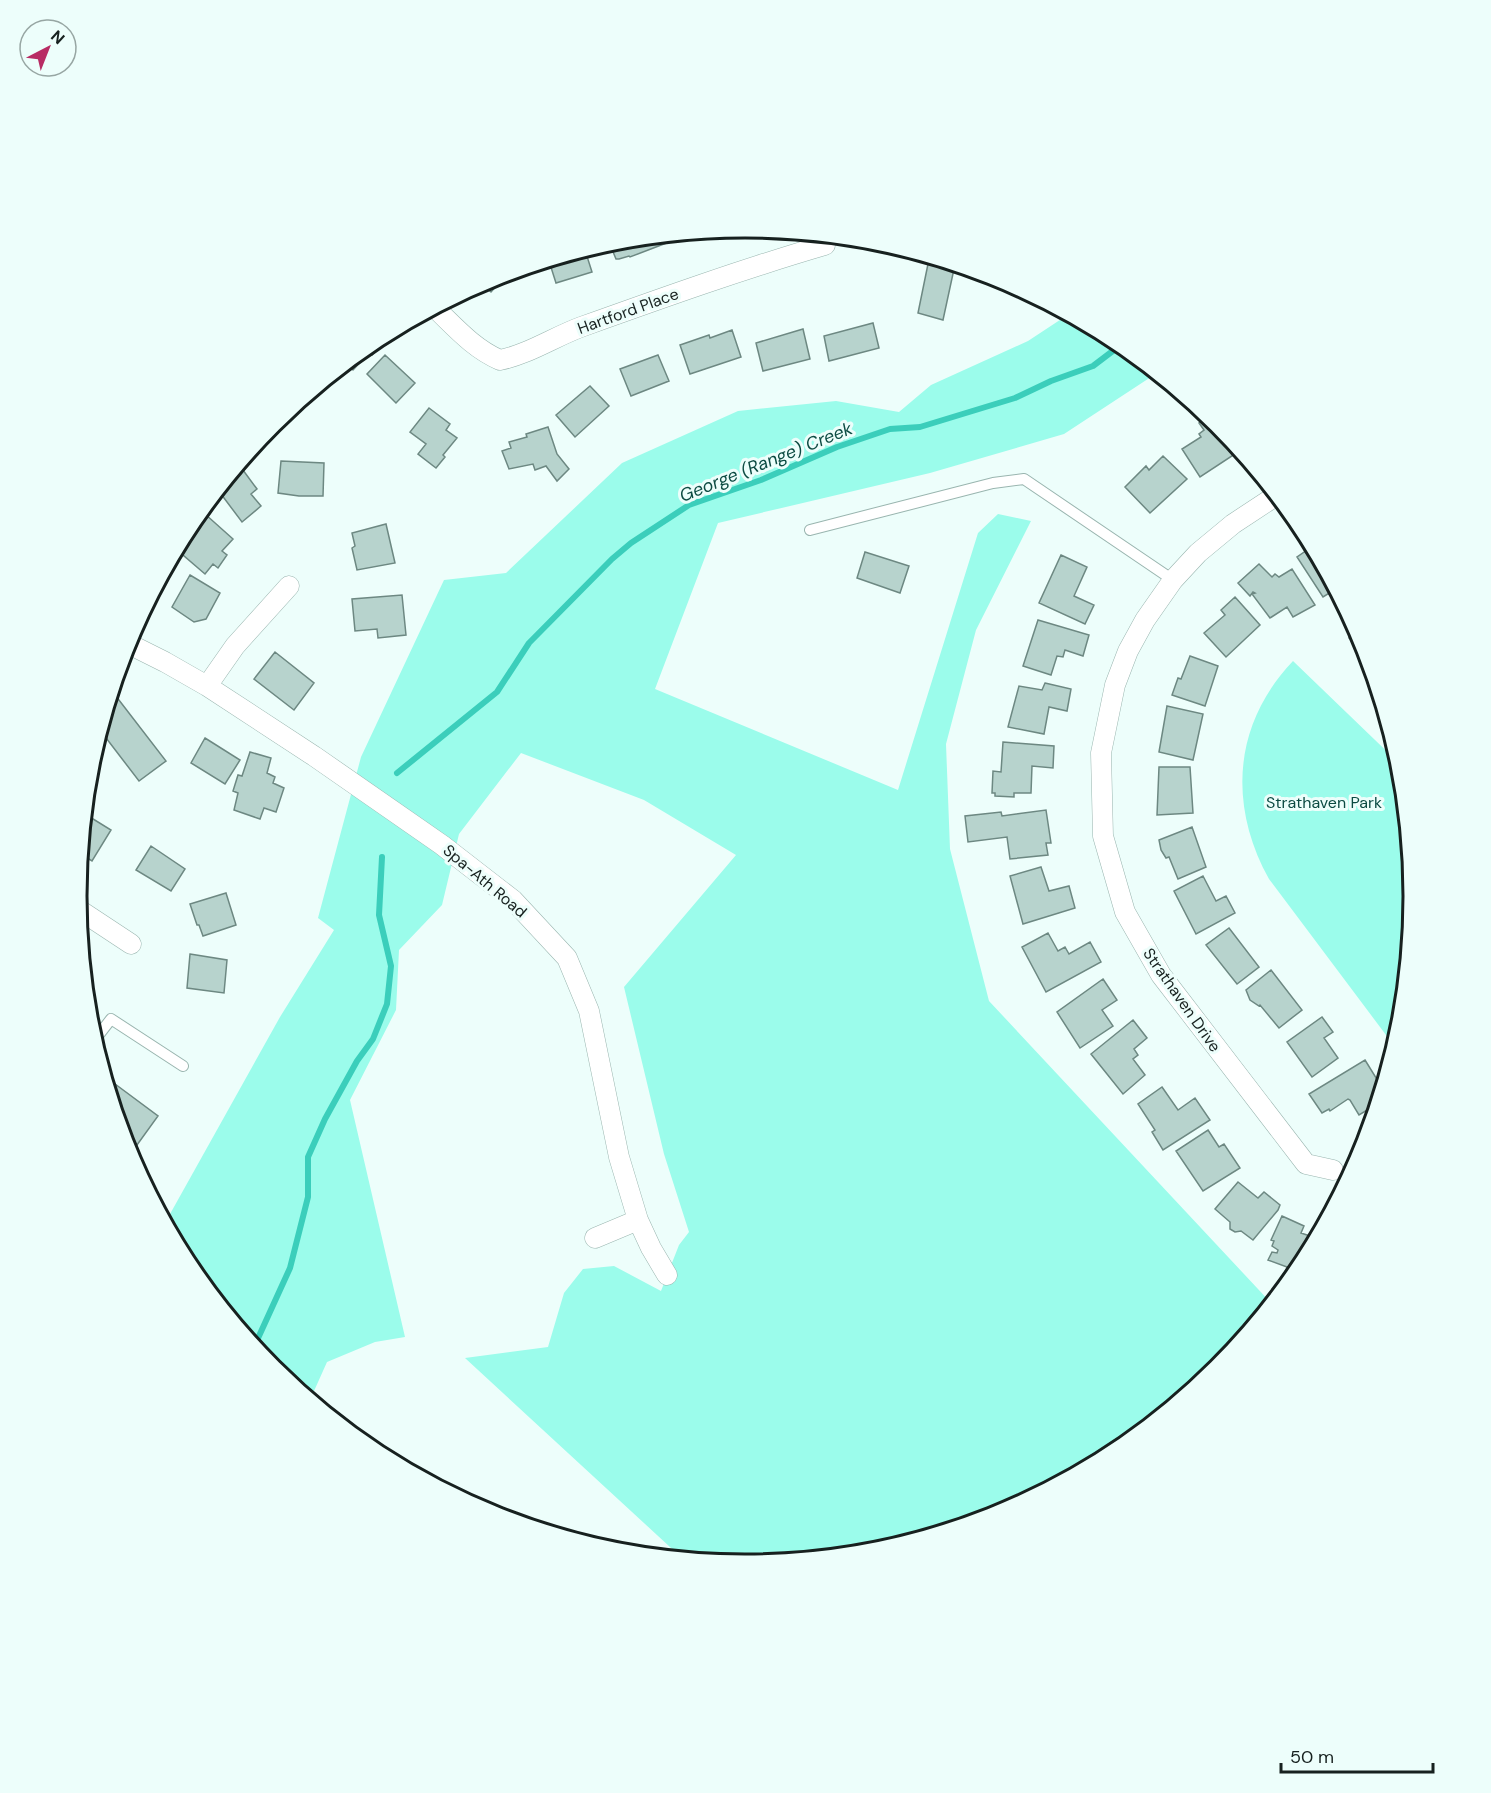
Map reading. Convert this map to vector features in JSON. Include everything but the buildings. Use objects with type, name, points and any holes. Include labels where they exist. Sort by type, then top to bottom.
[{"type":"street","name":"Hartford Place","points":[[440,313],[472,343],[500,360],[521,354],[576,329],[750,267],[825,245],[823,243]]},
{"type":"street","name":"Strathaven Drive","points":[[1270,499],[1233,524],[1198,553],[1173,580],[1145,620],[1128,651],[1115,685],[1101,753],[1103,836],[1125,912],[1161,975],[1306,1164],[1333,1170]]},
{"type":"street","points":[[207,686],[235,646],[289,586]]},
{"type":"street","name":"Spa-Ath Road","points":[[136,648],[207,686],[314,756],[442,845],[513,900],[567,958],[589,1011],[619,1157],[638,1220],[667,1275]]},
{"type":"street","points":[[87,915],[131,944]]},
{"type":"street","points":[[595,1238],[638,1220]]},
{"type":"lane","points":[[810,530],[993,483],[1024,479],[1173,580]]},
{"type":"lane","points":[[101,1031],[111,1018],[183,1066]]},
{"type":"green space","points":[[1062,319],[1111,349],[1150,377],[1064,434],[930,473],[718,523],[655,689],[898,790],[978,533],[998,514],[1031,521],[976,630],[946,744],[950,849],[989,1001],[1267,1298],[1241,1331],[1211,1362],[1180,1392],[1146,1419],[1075,1467],[997,1505],[916,1533],[831,1549],[789,1554],[746,1555],[674,1551],[465,1358],[548,1347],[564,1293],[583,1269],[614,1266],[661,1291],[679,1245],[689,1232],[664,1154],[624,987],[736,855],[644,800],[521,753],[459,834],[442,905],[399,950],[396,1010],[350,1100],[405,1337],[375,1342],[327,1362],[313,1394],[250,1331],[198,1262],[169,1215],[280,1017],[334,930],[318,918],[361,757],[444,580],[506,573],[622,463],[738,411],[836,401],[899,412],[931,385],[1028,341]]},
{"type":"green space","name":"Strathaven Park","points":[[1293,661],[1388,752],[1403,853],[1404,896],[1403,940],[1388,1038],[1269,879],[1256,851],[1247,823],[1243,794],[1243,766],[1248,738],[1258,711],[1273,685]]},
{"type":"waterway","name":"George (Range) Creek","points":[[397,773],[497,692],[529,643],[612,559],[631,543],[689,505],[761,480],[837,447],[890,429],[920,427],[1015,398],[1051,381],[1093,366],[1113,351]]},
{"type":"waterway","name":"George (Range) Creek","points":[[258,1339],[290,1268],[308,1197],[308,1157],[325,1119],[357,1061],[373,1039],[387,1004],[391,966],[379,915],[382,857]]}]
